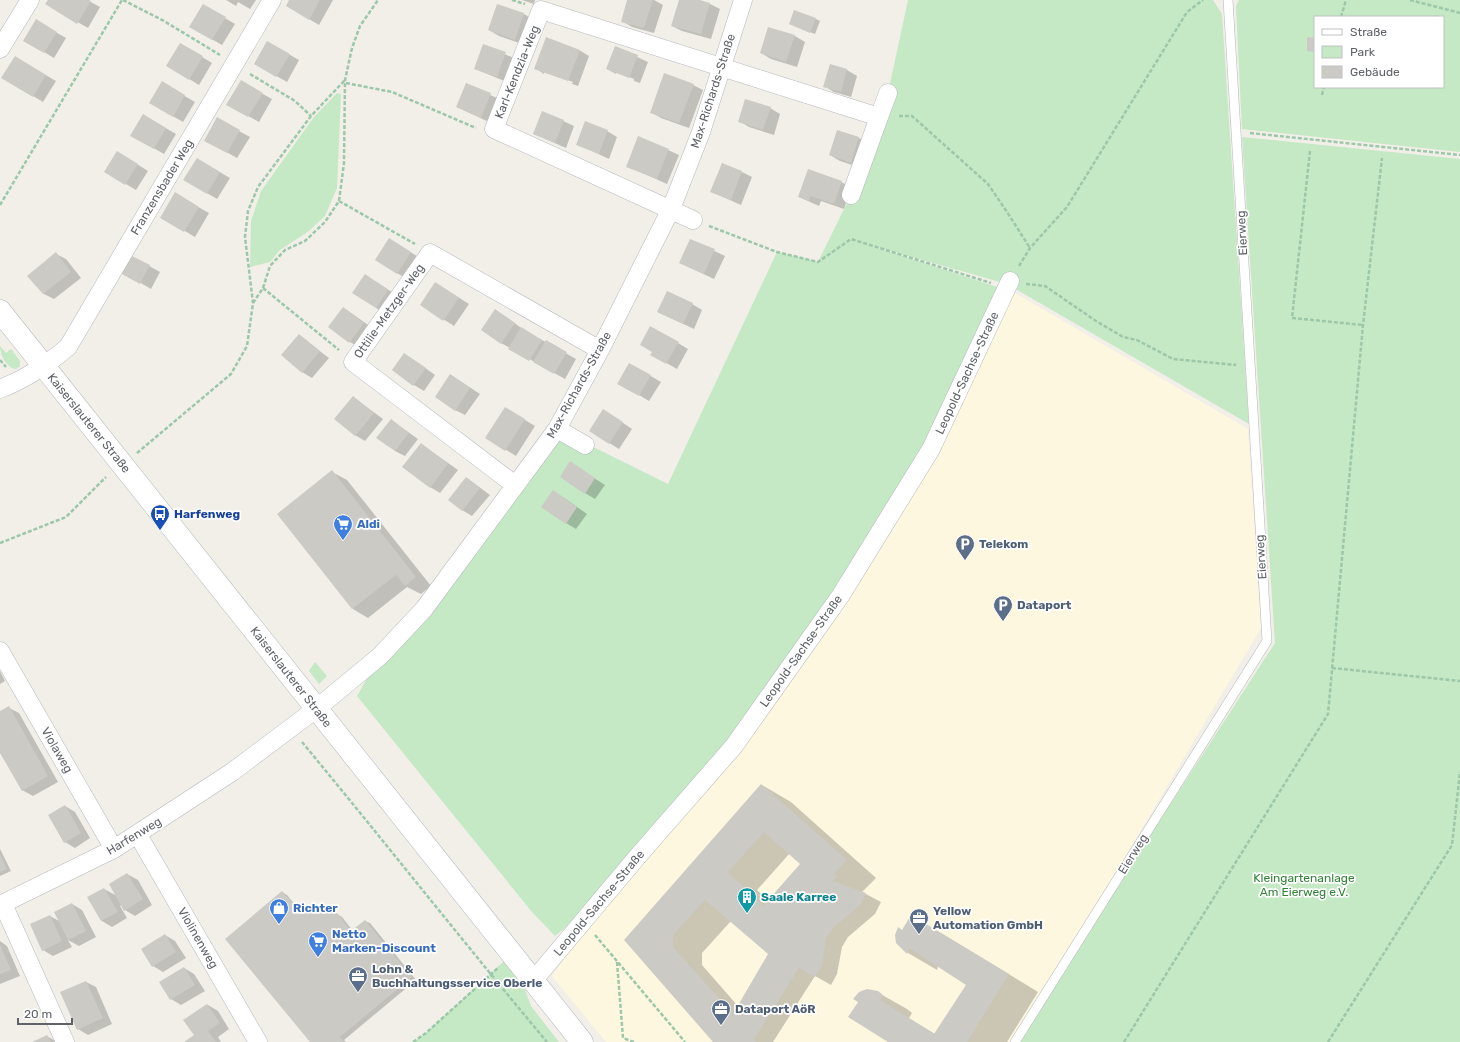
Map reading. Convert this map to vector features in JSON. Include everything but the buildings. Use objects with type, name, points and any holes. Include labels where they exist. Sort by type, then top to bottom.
[{"type":"street","points":[[0,49],[30,0]]},
{"type":"street","name":"Franzensbader Weg","points":[[0,389],[18,382],[44,366],[68,347],[272,0]]},
{"type":"street","name":"Max-Richards-Straße","points":[[316,709],[380,656],[424,609],[557,428],[600,350],[671,209],[701,132],[743,0]]},
{"type":"street","name":"Karl-Kendzia-Weg","points":[[693,220],[494,129],[541,10],[722,66]]},
{"type":"street","points":[[722,66],[879,117]]},
{"type":"street","points":[[851,195],[888,93]]},
{"type":"street","name":"Ottilie-Metzger-Weg","points":[[515,485],[353,362],[430,253],[600,350]]},
{"type":"street","name":"Leopold-Sachse-Straße","points":[[533,980],[734,746],[841,595],[931,448],[1010,281]]},
{"type":"street","name":"Kaiserslauterer Straße","points":[[0,311],[582,1042]]},
{"type":"street","points":[[557,428],[585,445]]},
{"type":"street","name":"Violaweg","points":[[0,651],[114,849]]},
{"type":"street","name":"Harfenweg","points":[[2,905],[114,849],[138,835],[232,772],[316,709]]},
{"type":"street","name":"Violinenweg","points":[[138,835],[258,1042]]},
{"type":"street","points":[[2,905],[65,1042]]},
{"type":"lane","name":"Eierweg","points":[[1015,1042],[1267,641],[1249,366],[1228,0]]},
{"type":"path","points":[[0,205],[122,0],[164,21]]},
{"type":"path","points":[[253,303],[262,288],[270,266],[285,250],[305,241],[325,222],[339,201],[344,163],[345,81],[352,48],[360,26],[378,0]]},
{"type":"path","points":[[1010,281],[1030,248],[1067,207],[1187,12],[1202,0]]},
{"type":"path","points":[[1341,16],[1346,0]]},
{"type":"path","points":[[1410,0],[1460,13]]},
{"type":"path","points":[[345,81],[392,92],[483,131],[494,129]]},
{"type":"path","points":[[0,543],[66,517],[102,480],[123,466],[231,374],[247,346],[253,303],[245,237],[248,211],[255,193],[311,116],[345,81]]},
{"type":"path","points":[[1322,95],[1324,88]]},
{"type":"path","points":[[879,117],[912,116],[988,184],[1030,248]]},
{"type":"path","points":[[1236,132],[1460,155]]},
{"type":"path","points":[[1310,151],[1292,318],[1363,326]]},
{"type":"path","points":[[1124,1042],[1328,714],[1363,326],[1382,158]]},
{"type":"path","points":[[339,201],[430,253]]},
{"type":"path","points":[[693,220],[777,252],[818,262],[851,239],[997,285],[1010,281],[1045,286],[1123,337],[1137,340],[1173,359],[1249,366]]},
{"type":"path","points":[[262,288],[353,362]]},
{"type":"path","points":[[1332,668],[1460,681]]},
{"type":"path","points":[[290,729],[388,845],[546,1042]]},
{"type":"path","points":[[1328,1042],[1452,845],[1460,772]]},
{"type":"path","points":[[583,921],[685,1042]]},
{"type":"path","points":[[414,1042],[491,975],[512,954]]},
{"type":"path","points":[[616,961],[623,1038],[634,1042]]},
{"type":"shaded area","points":[[1015,293],[1248,429],[1261,628],[1015,1042],[606,1042],[552,976],[931,449]]},
{"type":"green space","points":[[908,0],[1213,0],[1222,14],[1249,424],[1007,284],[866,244],[997,287],[931,449],[734,746],[578,917],[555,936],[532,912],[357,696],[380,656],[557,429],[668,484],[777,252],[818,262],[851,195],[888,93]]},
{"type":"green space","points":[[1239,0],[1460,0],[1460,152],[1242,129],[1236,6]]},
{"type":"green space","points":[[337,93],[341,94],[337,188],[325,216],[309,231],[280,250],[270,262],[250,267],[251,221],[261,191],[314,117]]},
{"type":"green space","name":"Kleingartenanlage Am Eierweg e.V.","points":[[1242,137],[1460,159],[1460,1042],[1016,1042],[1275,643]]},
{"type":"green space","points":[[0,346],[6,353],[11,349],[20,361],[20,366],[16,369],[9,366],[2,357]]},
{"type":"green space","points":[[315,662],[327,676],[319,684],[309,671]]},
{"type":"green space","points":[[512,954],[531,1006],[559,1042],[413,1042],[426,1033]]},
{"type":"place","name":"Harfenweg","points":[[160,531]]},
{"type":"place","name":"Aldi","points":[[343,541]]},
{"type":"place","name":"Telekom","points":[[965,561]]},
{"type":"place","name":"Dataport","points":[[1003,622]]},
{"type":"place","name":"Saale Karree","points":[[747,914]]},
{"type":"place","name":"Richter","points":[[279,925]]},
{"type":"place","name":"Yellow Automation GmbH","points":[[919,935]]},
{"type":"place","name":"Netto Marken-Discount","points":[[318,958]]},
{"type":"place","name":"Lohn & Buchhaltungsservice Oberle","points":[[358,993]]},
{"type":"place","name":"Dataport AöR","points":[[721,1026]]}]
